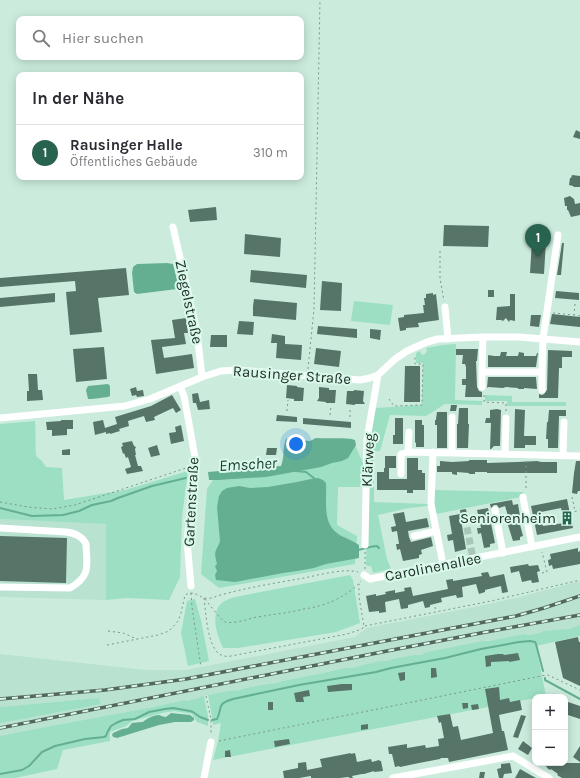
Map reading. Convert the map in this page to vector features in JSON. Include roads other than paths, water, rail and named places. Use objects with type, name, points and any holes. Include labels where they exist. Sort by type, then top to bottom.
[{"type":"street","name":"Ziegelstraße","points":[[173,227],[197,332],[202,377]]},
{"type":"street","points":[[542,390],[543,339],[558,235]]},
{"type":"street","points":[[445,307],[448,339]]},
{"type":"street","points":[[482,387],[483,337]]},
{"type":"street","name":"Rausinger Straße","points":[[0,418],[125,406],[150,399],[202,377],[221,371],[237,370],[360,380],[378,375],[396,359],[415,346],[438,339],[520,337],[580,342]]},
{"type":"street","points":[[482,372],[542,372]]},
{"type":"street","name":"Klärweg","points":[[365,548],[367,439],[378,375]]},
{"type":"street","name":"Gartenstraße","points":[[180,386],[184,396],[196,466],[187,541],[191,590]]},
{"type":"street","points":[[452,417],[452,453]]},
{"type":"street","points":[[505,454],[506,418]]},
{"type":"street","points":[[564,422],[564,455]]},
{"type":"street","points":[[408,452],[409,432]]},
{"type":"street","points":[[401,474],[401,454],[408,452],[580,456]]},
{"type":"street","points":[[432,452],[431,504],[443,564]]},
{"type":"street","points":[[523,497],[532,547]]},
{"type":"street","name":"Carolinenallee","points":[[495,510],[503,553]]},
{"type":"street","points":[[0,528],[73,532],[85,541],[87,571],[81,580],[70,588],[0,587]]},
{"type":"street","points":[[414,536],[436,531]]},
{"type":"street","name":"Carolinenallee","points":[[364,574],[370,579],[580,537]]},
{"type":"street","points":[[204,778],[211,742]]},
{"type":"street","points":[[393,778],[513,756],[549,778]]},
{"type":"waterway","name":"Emscher","points":[[296,471],[306,472],[315,479]]},
{"type":"waterway","name":"Emscher","points":[[0,508],[32,516],[63,515],[79,511],[92,505],[111,501],[152,486],[186,478]]},
{"type":"waterway","name":"Emscher","points":[[358,550],[374,546],[379,548]]},
{"type":"waterway","points":[[212,720],[217,719],[222,704],[233,699],[299,685],[376,672],[519,642],[535,642],[543,671]]},
{"type":"waterway","name":"Emscher","points":[[545,678],[545,680],[580,699]]},
{"type":"waterway","points":[[0,774],[22,770],[29,766],[42,752],[55,746],[85,739],[104,737],[111,726],[116,723],[123,720],[135,719],[149,712],[173,708],[193,712],[208,720]]},
{"type":"tunnel","points":[[465,517],[473,559]]},
{"type":"railway","points":[[0,699],[105,690],[186,679],[516,616],[580,596]]},
{"type":"railway","points":[[0,728],[387,651],[580,615]]},
{"type":"place","name":"Rausinger Halle","points":[[538,257]]},
{"type":"place","name":"Seniorenheim","points":[[567,518]]}]
